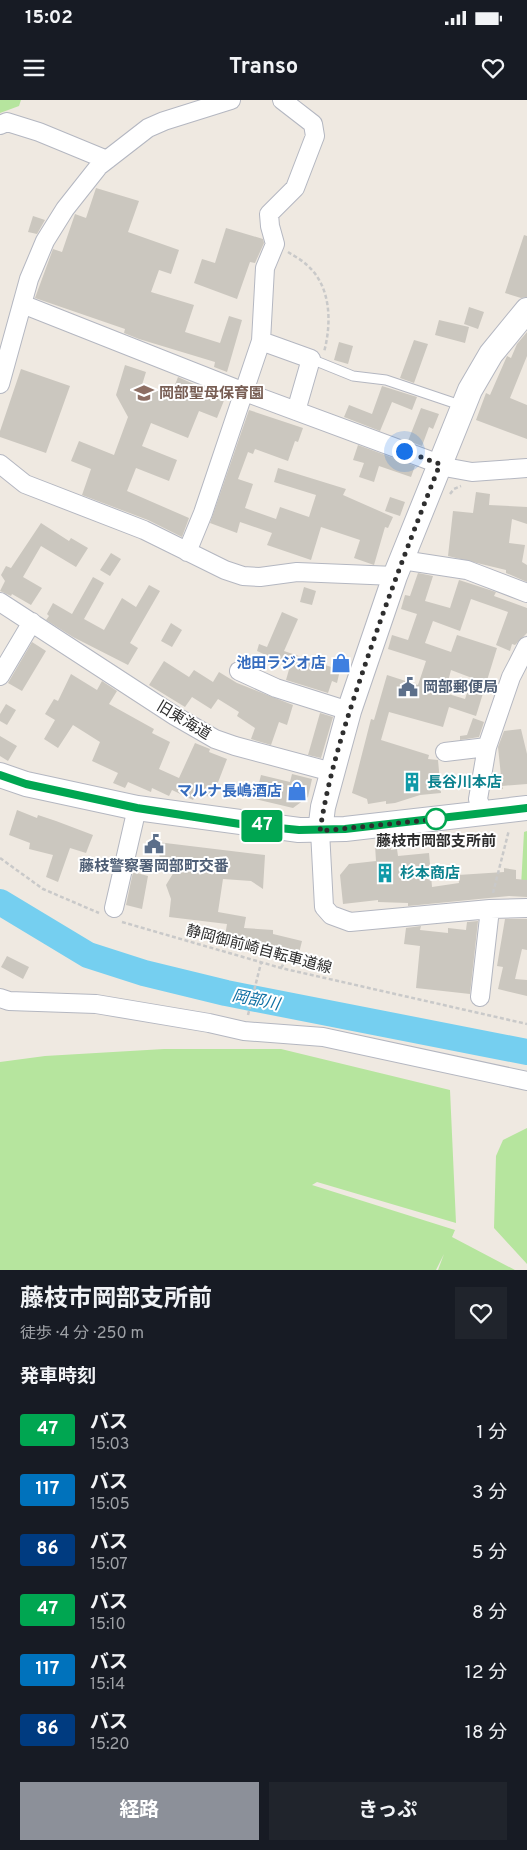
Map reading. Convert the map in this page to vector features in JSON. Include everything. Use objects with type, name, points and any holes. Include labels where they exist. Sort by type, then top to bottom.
[{"type":"street","points":[[0,384],[2,361],[29,279],[45,241],[65,208],[99,166],[148,128],[164,120],[231,100]]},
{"type":"street","points":[[187,552],[203,513],[242,391],[261,341],[265,268],[275,244],[269,214],[295,188],[315,136],[313,124],[282,100]]},
{"type":"street","points":[[0,125],[7,122],[39,132],[107,160]]},
{"type":"street","points":[[22,304],[242,391],[440,464],[472,472],[527,468]]},
{"type":"street","points":[[527,310],[491,354],[470,390],[440,464],[399,568],[350,711],[332,772],[320,831],[324,907],[331,916],[350,922],[490,909],[527,908]]},
{"type":"street","points":[[261,341],[316,361],[296,411]]},
{"type":"street","points":[[0,464],[25,484],[144,530],[225,570],[243,576],[260,577],[297,572],[399,568],[467,570],[527,593]]},
{"type":"street","name":"旧東海道","points":[[0,602],[175,716],[215,739],[332,772]]},
{"type":"street","points":[[0,676],[32,622]]},
{"type":"street","points":[[483,813],[478,799],[487,747],[511,677],[527,646]]},
{"type":"street","points":[[239,671],[276,688],[350,711]]},
{"type":"street","points":[[445,752],[487,747]]},
{"type":"street","points":[[0,775],[26,784],[137,808],[240,824],[320,831],[527,808]]},
{"type":"street","points":[[112,915],[137,808]]},
{"type":"street","points":[[480,997],[490,909]]},
{"type":"street","points":[[0,998],[9,1001],[96,1004],[209,1023],[244,1031],[323,1037],[527,1081]]},
{"type":"lane","points":[[316,361],[353,376],[386,380],[464,407]]},
{"type":"path","points":[[275,244],[307,264],[322,283],[328,304],[328,330],[316,361]]},
{"type":"path","points":[[449,495],[454,489],[468,483]]},
{"type":"path","points":[[490,909],[509,830]]},
{"type":"path","name":"静岡御前崎自転車道線","points":[[0,858],[44,889],[112,915],[261,963],[527,1024]]},
{"type":"path","points":[[281,968],[290,952]]},
{"type":"path","points":[[244,1031],[261,963]]},
{"type":"green space","points":[[0,100],[21,100],[19,106],[0,113]]},
{"type":"green space","points":[[527,831],[527,885],[521,886],[524,832]]},
{"type":"green space","points":[[164,1049],[281,1049],[450,1090],[456,1223],[317,1182],[312,1185],[455,1230],[452,1237],[515,1270],[438,1270],[444,1254],[436,1270],[0,1270],[0,1062],[45,1056]]},
{"type":"green space","points":[[527,1128],[527,1264],[494,1228],[496,1156],[503,1140]]},
{"type":"building","points":[[96,188],[139,201],[128,232],[179,250],[171,274],[159,270],[151,292],[194,305],[185,332],[220,343],[229,316],[242,320],[227,372],[214,367],[215,362],[139,339],[124,333],[125,329],[35,298],[53,249],[62,252],[75,214],[86,218]]},
{"type":"building","points":[[33,216],[45,220],[37,234],[28,232]]},
{"type":"building","points":[[226,228],[263,239],[264,243],[255,263],[250,262],[237,299],[194,283],[202,259],[215,263]]},
{"type":"building","points":[[524,235],[527,236],[527,297],[521,298],[505,293]]},
{"type":"building","points":[[469,307],[484,312],[478,329],[464,324]]},
{"type":"building","points":[[439,320],[469,327],[465,343],[435,335]]},
{"type":"building","points":[[527,332],[527,356],[510,398],[527,405],[527,439],[476,420],[486,393],[490,395],[507,356],[511,358],[517,344]]},
{"type":"building","points":[[414,340],[428,344],[414,383],[400,378]]},
{"type":"building","points":[[339,342],[353,346],[348,364],[334,360]]},
{"type":"building","points":[[125,365],[146,372],[142,385],[171,395],[178,377],[225,398],[217,418],[199,411],[188,438],[151,423],[142,446],[177,460],[169,481],[136,468],[127,491],[189,518],[182,537],[148,520],[82,495],[91,469],[71,461],[79,441],[114,455],[128,417],[116,395]]},
{"type":"building","points":[[21,369],[70,386],[46,453],[0,437],[0,431]]},
{"type":"building","points":[[382,386],[417,397],[412,410],[392,402],[380,431],[344,417],[349,405],[372,414]]},
{"type":"building","points":[[421,408],[439,414],[433,429],[429,427],[422,446],[408,441]]},
{"type":"building","points":[[249,410],[303,428],[298,442],[295,441],[288,461],[255,449],[253,454],[248,452],[238,479],[253,484],[245,508],[276,519],[280,507],[309,517],[316,495],[274,482],[278,468],[346,489],[343,495],[393,517],[388,528],[385,527],[374,565],[354,558],[360,540],[321,527],[311,560],[267,545],[272,533],[240,522],[237,533],[210,523]]},
{"type":"building","points":[[358,445],[415,466],[411,477],[379,466],[374,482],[359,477],[364,463],[353,460]]},
{"type":"building","points":[[476,492],[490,494],[489,505],[527,507],[527,524],[512,519],[509,543],[525,545],[522,562],[527,565],[527,582],[506,573],[506,570],[448,556],[453,511],[473,513]]},
{"type":"building","points":[[390,497],[405,502],[400,516],[385,511]]},
{"type":"building","points":[[41,523],[69,541],[71,538],[88,548],[76,567],[41,546],[23,577],[42,588],[31,605],[12,594],[11,596],[0,591],[5,581],[1,575],[6,566],[11,568]]},
{"type":"building","points":[[111,553],[121,559],[110,576],[100,570]]},
{"type":"building","points":[[418,573],[433,576],[425,601],[450,608],[459,580],[496,592],[494,596],[527,608],[527,633],[515,645],[512,644],[510,651],[496,645],[508,612],[471,599],[460,631],[433,621],[425,643],[451,652],[457,635],[497,648],[476,716],[449,707],[443,727],[389,712],[381,740],[429,755],[428,759],[438,760],[441,793],[420,795],[395,803],[386,804],[386,801],[368,804],[367,799],[352,793],[371,719],[374,720],[387,675],[418,685],[426,661],[388,649],[392,635],[408,640],[417,614],[401,609],[405,595],[410,596]],"holes":[[[451,670],[472,678],[465,699],[445,693]]]},
{"type":"building","points":[[93,577],[104,583],[84,619],[104,630],[122,598],[136,607],[149,585],[160,591],[130,643],[138,648],[128,665],[73,637],[46,620],[53,603],[72,614]]},
{"type":"building","points":[[304,587],[316,591],[312,605],[300,602]]},
{"type":"building","points":[[282,612],[298,619],[284,651],[340,670],[337,683],[332,681],[328,693],[286,680],[290,666],[257,651],[259,644],[267,647]]},
{"type":"building","points":[[171,623],[182,630],[172,647],[161,641]]},
{"type":"building","points":[[32,642],[46,651],[22,691],[8,683]]},
{"type":"building","points":[[164,661],[189,677],[194,670],[213,682],[219,672],[237,683],[293,705],[287,725],[279,722],[271,745],[251,739],[255,728],[237,716],[239,712],[218,699],[211,709],[192,697],[185,707],[149,685]]},
{"type":"building","points":[[71,674],[97,690],[102,681],[117,691],[109,704],[154,729],[152,733],[170,742],[159,769],[179,778],[195,743],[210,749],[209,752],[227,759],[212,798],[197,792],[193,800],[172,790],[169,796],[152,788],[151,792],[128,782],[125,788],[113,783],[118,773],[92,761],[100,742],[73,725],[58,748],[44,739],[55,720],[45,714],[54,699],[58,701]]},
{"type":"building","points":[[6,704],[16,710],[7,725],[0,721],[0,714]]},
{"type":"building","points":[[320,713],[333,717],[321,758],[308,755]]},
{"type":"building","points":[[473,718],[484,722],[479,737],[460,740],[460,736],[467,735]]},
{"type":"building","points":[[521,729],[527,754],[527,784],[502,786],[503,789],[490,790],[493,777],[501,776],[498,747],[504,731]]},
{"type":"building","points":[[0,736],[17,746],[8,761],[0,756]]},
{"type":"building","points":[[292,774],[312,779],[308,797],[293,808],[255,799],[261,775],[290,782]]},
{"type":"building","points":[[17,810],[37,818],[38,815],[93,835],[86,853],[70,848],[58,882],[46,877],[53,855],[29,849],[30,843],[9,835]]},
{"type":"building","points":[[157,842],[265,855],[263,889],[251,881],[223,879],[218,912],[246,917],[244,928],[273,930],[273,934],[302,941],[298,957],[284,953],[284,951],[252,948],[253,942],[225,936],[227,924],[169,917],[171,899],[166,885],[180,862],[160,859]]},
{"type":"building","points":[[390,844],[391,850],[397,849],[398,856],[429,853],[432,887],[459,883],[458,875],[504,872],[504,868],[516,870],[516,879],[527,880],[527,897],[509,896],[408,906],[408,903],[378,902],[378,900],[343,904],[340,875],[349,864],[376,861],[375,845]]},
{"type":"building","points":[[133,872],[148,876],[142,909],[126,905]]},
{"type":"building","points":[[505,919],[527,919],[527,950],[522,949],[515,979],[527,980],[527,996],[498,989],[503,967],[497,966]]},
{"type":"building","points":[[478,921],[470,994],[416,988],[420,946],[404,944],[406,928],[421,926],[420,930],[448,933],[448,928],[466,930],[467,922]]},
{"type":"building","points":[[7,956],[29,967],[23,979],[1,967]]},
{"type":"waterway","name":"岡部川","points":[[0,902],[88,955],[144,973],[226,993],[527,1052]]},
{"type":"bus line","name":"47","points":[[0,775],[26,784],[137,808],[240,824],[299,830],[345,829],[527,808]]},
{"type":"place","name":"岡部聖母保育園","points":[[144,393]]},
{"type":"place","name":"池田ラジオ店","points":[[341,663]]},
{"type":"place","name":"岡部郵便局","points":[[408,687]]},
{"type":"place","name":"長谷川本店","points":[[412,782]]},
{"type":"place","name":"マルナ長嶋酒店","points":[[297,791]]},
{"type":"place","name":"藤枝市岡部支所前","points":[[436,819]]},
{"type":"place","name":"藤枝警察署岡部町交番","points":[[154,844]]},
{"type":"place","name":"杉本商店","points":[[385,873]]},
{"type":"route","points":[[404,451],[440,464],[383,609],[332,772],[320,831],[438,819],[436,819]]}]
